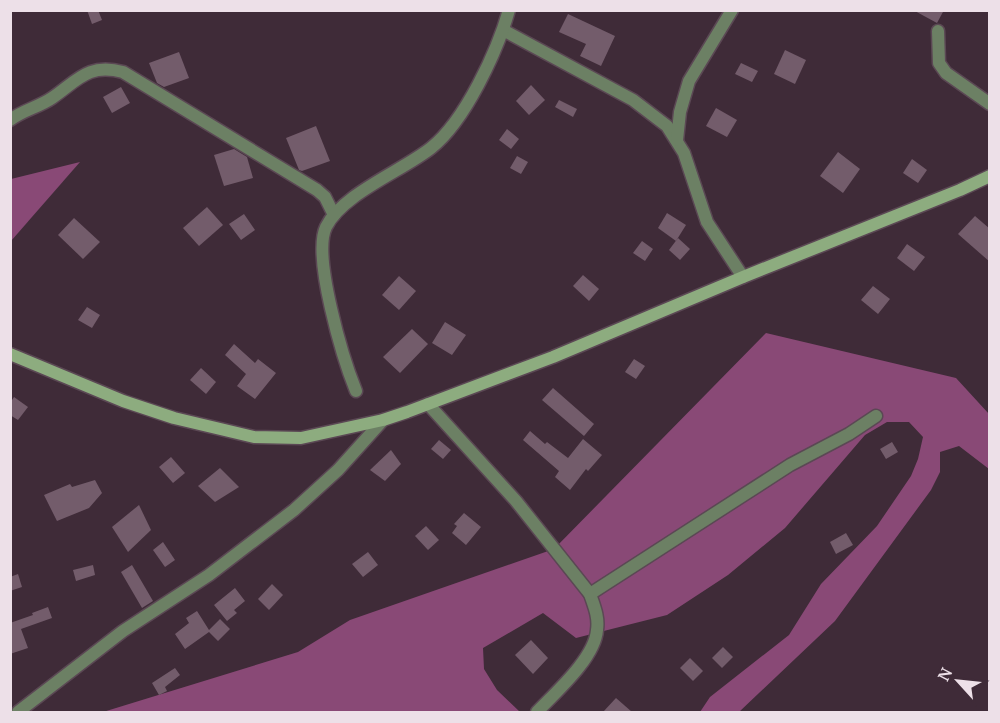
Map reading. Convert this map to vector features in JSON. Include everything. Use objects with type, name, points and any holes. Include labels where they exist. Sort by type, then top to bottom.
[{"type":"street","points":[[356,391],[344,358],[323,270],[322,238],[326,226],[345,204],[415,159],[446,134],[478,84],[503,30],[509,10]]},
{"type":"street","points":[[677,140],[680,112],[689,81],[732,10]]},
{"type":"street","points":[[503,30],[633,100],[667,126],[677,140],[691,170],[707,222],[743,277]]},
{"type":"street","points":[[938,31],[939,63],[946,73],[990,104]]},
{"type":"street","points":[[10,120],[52,98],[75,80],[97,69],[109,68],[123,72],[317,190],[325,197],[334,215]]},
{"type":"street","points":[[10,354],[148,410],[254,437],[301,438],[383,420],[553,357],[990,176]]},
{"type":"street","points":[[428,404],[516,501],[590,594],[596,612],[597,632],[589,654],[537,712]]},
{"type":"street","points":[[590,594],[790,465],[849,434],[876,416]]},
{"type":"street","points":[[18,712],[123,631],[209,575],[294,510],[338,470],[383,420]]},
{"type":"shaded area","points":[[80,162],[11,241],[11,179]]},
{"type":"shaded area","points":[[766,333],[956,378],[989,414],[989,469],[959,446],[940,452],[940,472],[931,490],[835,621],[739,712],[700,712],[710,697],[789,635],[821,584],[877,526],[911,476],[918,459],[923,437],[909,422],[887,422],[865,435],[785,528],[728,575],[667,615],[576,638],[543,613],[483,648],[484,669],[497,690],[520,712],[103,712],[298,652],[350,620],[554,549]]},
{"type":"building","points":[[87,10],[98,10],[102,20],[92,24]]},
{"type":"building","points":[[913,10],[944,10],[937,23]]},
{"type":"building","points":[[568,14],[615,36],[601,66],[580,56],[586,44],[559,32]]},
{"type":"building","points":[[785,50],[806,60],[795,84],[774,74]]},
{"type":"building","points":[[179,52],[189,78],[164,87],[157,83],[149,63]]},
{"type":"building","points":[[741,63],[758,71],[752,82],[735,74]]},
{"type":"building","points":[[531,85],[545,100],[529,115],[516,101]]},
{"type":"building","points":[[121,87],[130,103],[112,113],[103,97]]},
{"type":"building","points":[[559,100],[577,109],[573,117],[555,107]]},
{"type":"building","points":[[716,108],[737,120],[727,137],[706,126]]},
{"type":"building","points":[[316,126],[330,161],[299,170],[286,138]]},
{"type":"building","points":[[507,129],[519,139],[511,149],[499,140]]},
{"type":"building","points":[[234,149],[247,157],[253,178],[224,186],[214,155]]},
{"type":"building","points":[[838,152],[860,169],[843,193],[820,176]]},
{"type":"building","points":[[517,156],[528,162],[521,174],[510,168]]},
{"type":"building","points":[[912,159],[927,170],[918,183],[903,173]]},
{"type":"building","points":[[207,207],[223,225],[199,246],[183,228]]},
{"type":"building","points":[[667,213],[686,225],[676,241],[658,228]]},
{"type":"building","points":[[244,214],[255,230],[241,240],[229,224]]},
{"type":"building","points":[[975,216],[990,229],[990,262],[958,234]]},
{"type":"building","points":[[74,218],[100,242],[83,259],[58,235]]},
{"type":"building","points":[[678,238],[690,249],[680,260],[669,250]]},
{"type":"building","points":[[642,241],[653,249],[645,261],[633,253]]},
{"type":"building","points":[[907,244],[925,257],[914,271],[897,258]]},
{"type":"building","points":[[583,275],[599,289],[589,301],[573,286]]},
{"type":"building","points":[[399,276],[416,291],[399,310],[382,295]]},
{"type":"building","points":[[873,286],[890,299],[878,314],[861,300]]},
{"type":"building","points":[[87,307],[100,315],[92,328],[78,320]]},
{"type":"building","points":[[445,322],[466,335],[452,355],[432,343]]},
{"type":"building","points":[[412,329],[428,344],[400,373],[383,357]]},
{"type":"building","points":[[234,344],[255,363],[258,359],[276,373],[255,399],[237,386],[246,374],[225,355]]},
{"type":"building","points":[[634,359],[645,366],[636,379],[625,372]]},
{"type":"building","points":[[201,368],[216,382],[206,394],[190,380]]},
{"type":"building","points":[[553,388],[594,424],[584,436],[542,400]]},
{"type":"building","points":[[14,397],[28,407],[18,420],[10,415],[10,403]]},
{"type":"building","points":[[530,431],[545,444],[547,442],[568,458],[583,439],[602,455],[588,471],[586,469],[570,490],[555,477],[559,471],[523,440]]},
{"type":"building","points":[[439,440],[451,450],[443,459],[431,449]]},
{"type":"building","points":[[892,442],[898,452],[886,459],[880,449]]},
{"type":"building","points":[[391,450],[401,464],[385,481],[370,470]]},
{"type":"building","points":[[171,457],[185,473],[173,483],[159,467]]},
{"type":"building","points":[[220,468],[239,487],[215,502],[198,486]]},
{"type":"building","points":[[95,480],[102,493],[89,508],[57,521],[44,495],[70,484],[72,487]]},
{"type":"building","points":[[139,505],[151,530],[128,552],[112,527]]},
{"type":"building","points":[[464,513],[481,527],[466,545],[452,533],[457,526],[454,524]]},
{"type":"building","points":[[426,526],[439,540],[428,550],[415,536]]},
{"type":"building","points":[[846,533],[853,545],[836,554],[830,542]]},
{"type":"building","points":[[163,542],[175,560],[165,567],[153,550]]},
{"type":"building","points":[[368,552],[378,565],[363,577],[352,564]]},
{"type":"building","points":[[93,565],[95,575],[76,581],[73,570]]},
{"type":"building","points":[[132,565],[153,601],[142,608],[121,572]]},
{"type":"building","points":[[18,574],[22,587],[10,591],[10,577]]},
{"type":"building","points":[[272,584],[283,595],[269,610],[258,599]]},
{"type":"building","points":[[235,588],[245,601],[234,610],[237,613],[227,621],[214,605]]},
{"type":"building","points":[[48,607],[52,618],[21,629],[28,648],[10,654],[10,623]]},
{"type":"building","points":[[197,611],[209,630],[220,619],[230,629],[218,641],[209,632],[185,649],[175,634],[189,623],[186,618]]},
{"type":"building","points":[[531,640],[548,658],[533,674],[515,655]]},
{"type":"building","points":[[723,647],[733,657],[722,668],[712,658]]},
{"type":"building","points":[[690,658],[703,671],[693,681],[680,668]]},
{"type":"building","points":[[175,668],[180,675],[165,687],[167,691],[159,695],[152,683]]},
{"type":"building","points":[[616,698],[632,712],[603,712]]}]
